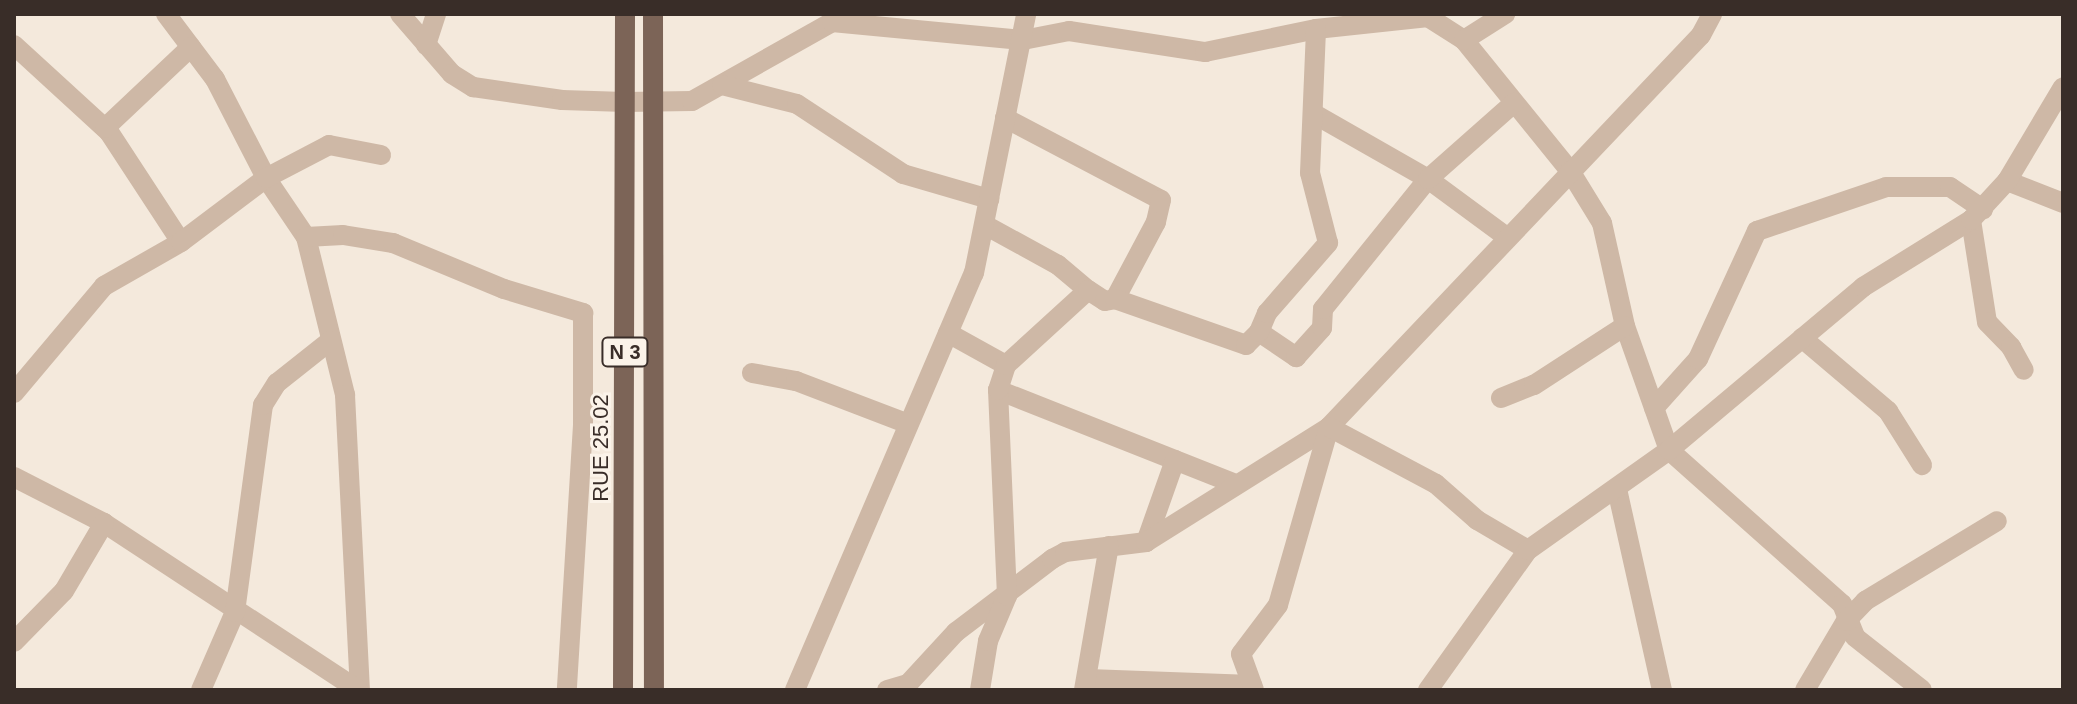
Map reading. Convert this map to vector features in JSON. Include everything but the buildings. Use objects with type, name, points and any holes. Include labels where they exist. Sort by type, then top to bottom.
[{"type":"main road","name":"RUE 25.02","points":[[623,690],[625,14]]},
{"type":"main road","name":"N 3","points":[[653,14],[654,690]]},
{"type":"street","points":[[166,14],[215,79],[266,178],[306,237],[345,395],[359,690]]},
{"type":"street","points":[[400,14],[452,74],[473,87],[562,100],[625,102],[692,101],[833,18],[1023,40],[1069,31],[1205,52],[1316,29],[1428,17],[1464,40],[1570,171],[1607,234],[1625,326],[1669,450],[1842,604],[1846,621],[1864,646],[1922,690]]},
{"type":"street","points":[[426,45],[436,14]]},
{"type":"street","points":[[801,688],[906,423],[974,273],[1026,14]]},
{"type":"street","points":[[1464,40],[1505,14]]},
{"type":"street","points":[[887,690],[908,684],[956,632],[1065,552],[1146,542],[1233,483],[1329,427],[1701,35],[1712,14]]},
{"type":"street","points":[[985,225],[1058,265],[1105,301],[1115,299],[1246,345],[1259,332],[1267,313],[1328,243],[1310,173],[1316,115],[1316,29]]},
{"type":"street","points":[[14,45],[105,128],[181,242]]},
{"type":"street","points":[[105,128],[191,47]]},
{"type":"street","points":[[722,85],[797,104],[903,174],[989,199]]},
{"type":"street","points":[[1428,690],[1528,550],[1669,450],[1863,287],[1977,214],[2007,181],[2063,87]]},
{"type":"street","points":[[1259,332],[1296,357],[1322,328],[1323,309],[1428,179],[1514,103]]},
{"type":"street","points":[[1316,115],[1428,179],[1508,238]]},
{"type":"street","points":[[1005,118],[1161,200],[1156,222],[1115,299]]},
{"type":"street","points":[[14,393],[104,286],[181,242],[266,178],[329,145],[381,155]]},
{"type":"street","points":[[2007,181],[2063,203]]},
{"type":"street","points":[[1654,408],[1698,359],[1757,231],[1886,187],[1950,187],[1977,214],[1987,322],[2011,347],[2024,370]]},
{"type":"street","points":[[306,237],[343,235],[393,243],[504,289],[583,313],[583,425],[567,690]]},
{"type":"street","points":[[980,690],[988,641],[1007,596],[998,390],[1006,365],[1088,290]]},
{"type":"street","points":[[1501,398],[1534,385],[1625,326]]},
{"type":"street","points":[[948,333],[1006,365]]},
{"type":"street","points":[[1802,338],[1888,411],[1922,465]]},
{"type":"street","points":[[201,690],[235,612],[263,405],[277,383],[330,341]]},
{"type":"street","points":[[752,373],[796,381],[906,423]]},
{"type":"street","points":[[998,390],[1233,483]]},
{"type":"street","points":[[1329,427],[1436,484],[1477,520],[1528,550]]},
{"type":"street","points":[[1109,546],[1085,664],[1086,684],[1253,688],[1241,654],[1278,605],[1329,427]]},
{"type":"street","points":[[1146,542],[1175,460]]},
{"type":"street","points":[[14,477],[104,523],[235,612],[359,690]]},
{"type":"street","points":[[1617,489],[1662,690]]},
{"type":"street","points":[[1805,690],[1846,621],[1865,601],[1997,521]]},
{"type":"street","points":[[14,642],[64,591],[104,523]]}]
